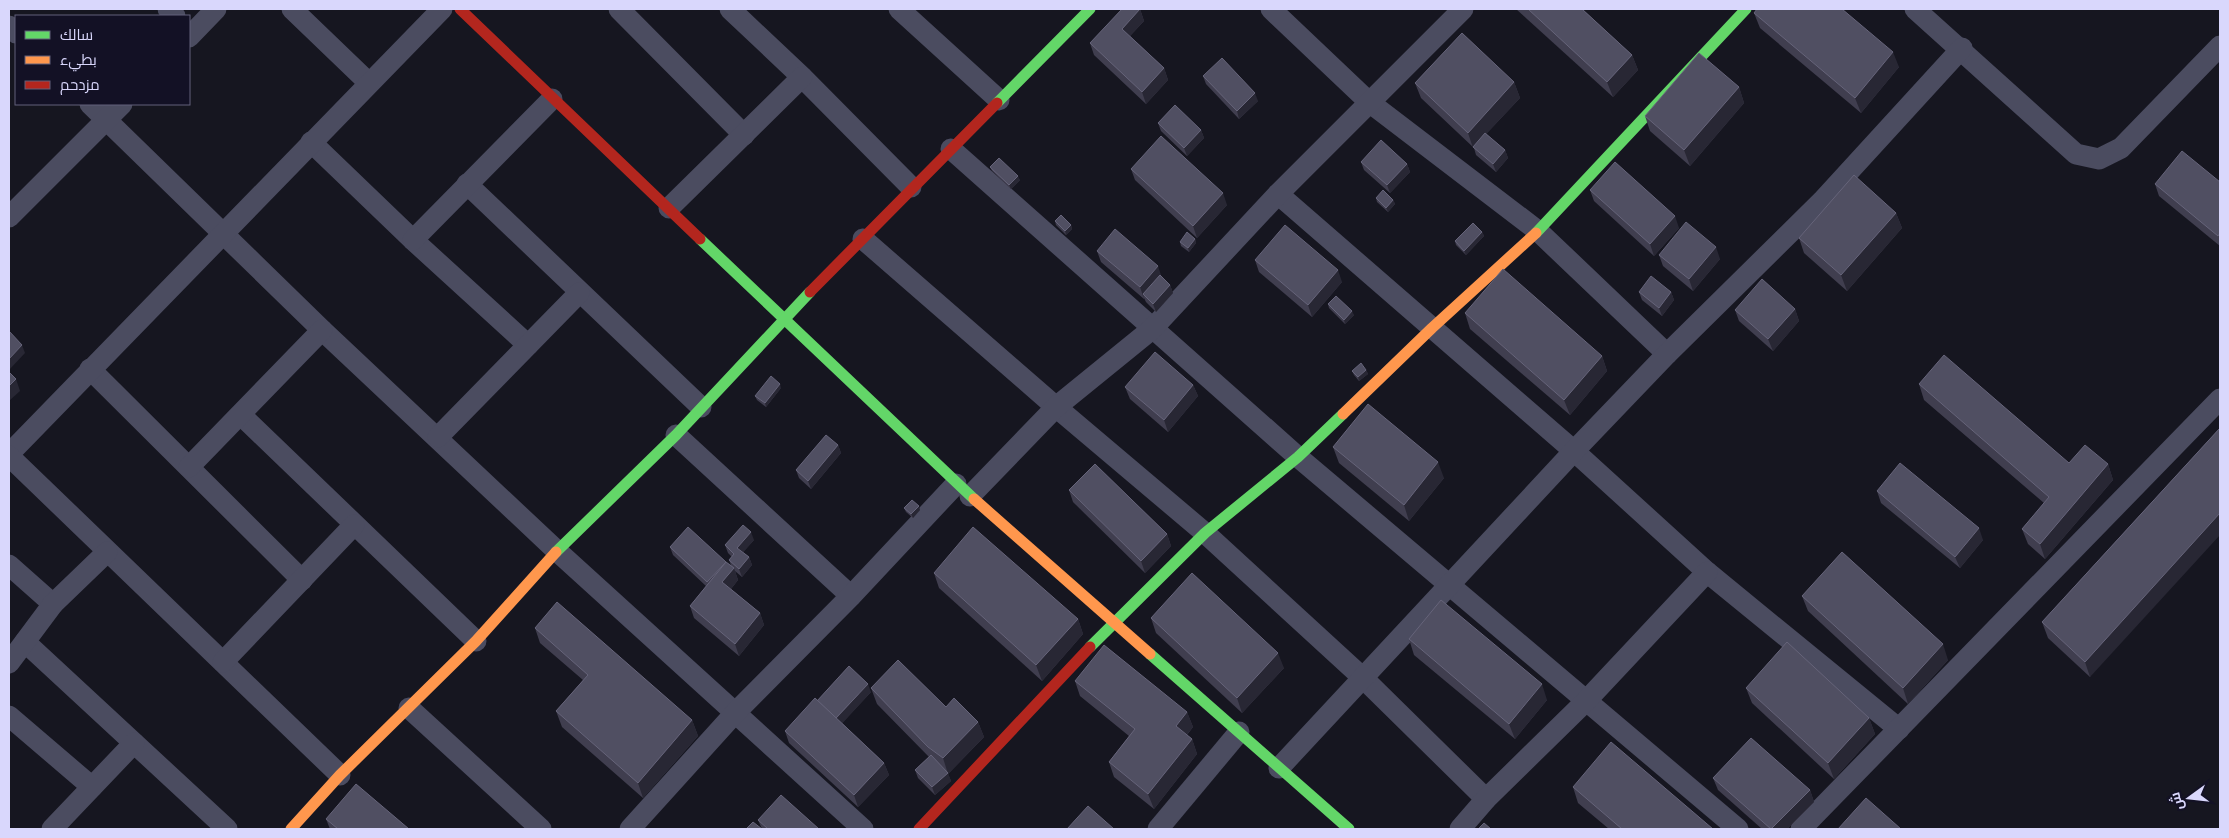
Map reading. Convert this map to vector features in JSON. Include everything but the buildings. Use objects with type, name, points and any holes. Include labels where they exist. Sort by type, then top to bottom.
[{"type":"street","points":[[190,34],[216,9]]},
{"type":"street","points":[[292,9],[369,83]]},
{"type":"street","points":[[340,775],[9,455],[90,369],[442,9]]},
{"type":"street","points":[[460,9],[963,490],[1349,829]]},
{"type":"street","points":[[730,9],[802,77],[912,187]]},
{"type":"street","points":[[898,9],[999,100]]},
{"type":"street","points":[[291,829],[340,775],[476,641],[557,551],[676,435],[783,319],[1090,9]]},
{"type":"street","points":[[1271,9],[1369,102],[1538,232],[1668,354]]},
{"type":"street","points":[[630,829],[735,713],[851,596],[963,490],[1056,407],[1152,329],[1278,194],[1463,9]]},
{"type":"street","points":[[919,829],[1112,622],[1205,533],[1298,457],[1432,328],[1538,232],[1746,9]]},
{"type":"street","points":[[1915,9],[1962,48],[2076,154],[2099,159],[2121,148],[2220,46]]},
{"type":"street","points":[[632,13],[744,135]]},
{"type":"street","points":[[1279,768],[1574,451],[1822,200],[1962,48]]},
{"type":"street","points":[[669,208],[802,77]]},
{"type":"street","points":[[413,240],[552,99]]},
{"type":"street","points":[[91,105],[322,330],[557,551],[863,829]]},
{"type":"street","points":[[9,217],[121,105]]},
{"type":"street","points":[[311,142],[413,240],[528,345]]},
{"type":"street","points":[[951,149],[1298,457],[1738,829]]},
{"type":"street","points":[[467,184],[579,293],[701,407]]},
{"type":"street","points":[[1278,194],[1574,451],[1707,572],[1899,729]]},
{"type":"street","points":[[863,239],[1056,407],[1205,533],[1363,678],[1486,799]]},
{"type":"street","points":[[438,438],[579,293]]},
{"type":"street","points":[[189,467],[242,415],[322,330]]},
{"type":"street","points":[[90,369],[302,580]]},
{"type":"street","points":[[1801,829],[2220,399]]},
{"type":"street","points":[[242,415],[476,641]]},
{"type":"street","points":[[676,435],[851,596]]},
{"type":"street","points":[[223,662],[354,525]]},
{"type":"street","points":[[9,663],[53,604],[108,552]]},
{"type":"street","points":[[9,565],[53,604]]},
{"type":"street","points":[[1460,829],[1486,799],[1586,701],[1707,572]]},
{"type":"street","points":[[25,642],[227,829]]},
{"type":"street","points":[[408,708],[541,829]]},
{"type":"street","points":[[9,716],[92,787]]},
{"type":"street","points":[[1158,829],[1239,732]]},
{"type":"street","points":[[52,829],[134,743]]},
{"type":"traffic: fast","points":[[997,103],[1090,9]]},
{"type":"traffic: fast","points":[[1536,233],[1746,9]]},
{"type":"traffic: fast","points":[[700,239],[974,499]]},
{"type":"traffic: fast","points":[[556,552],[676,435],[810,292]]},
{"type":"traffic: fast","points":[[1090,647],[1205,533],[1298,457],[1343,414]]},
{"type":"traffic: fast","points":[[1150,654],[1349,829]]},
{"type":"traffic: slow","points":[[1343,414],[1432,328],[1536,233]]},
{"type":"traffic: slow","points":[[974,499],[1150,654]]},
{"type":"traffic: slow","points":[[291,829],[340,775],[476,641],[556,552]]},
{"type":"traffic: jam","points":[[460,9],[700,239]]},
{"type":"traffic: jam","points":[[810,292],[997,103]]},
{"type":"traffic: jam","points":[[919,829],[1090,647]]}]
